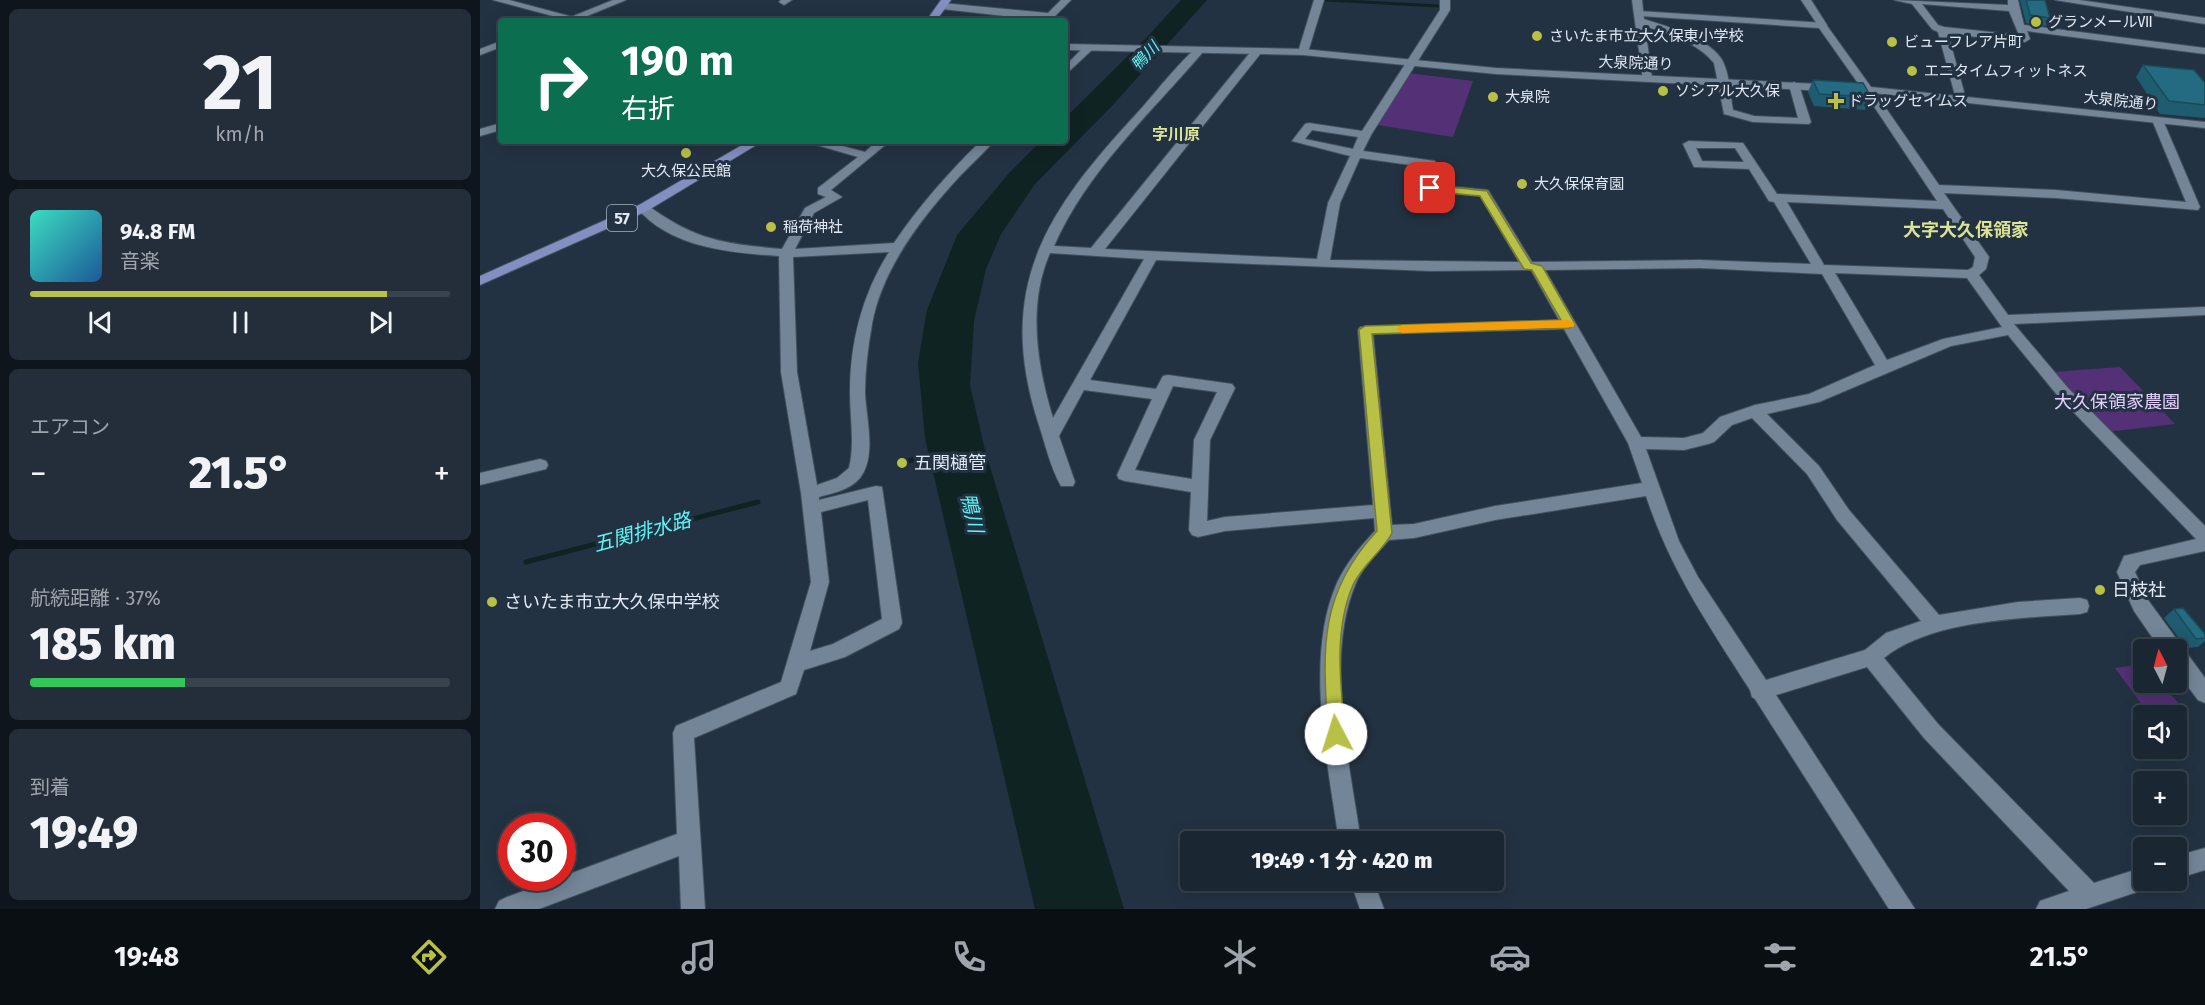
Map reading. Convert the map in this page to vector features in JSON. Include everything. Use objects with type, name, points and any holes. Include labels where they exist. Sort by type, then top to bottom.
[{"type":"main road","points":[[934,18],[944,3]]},
{"type":"main road","name":"57","points":[[480,280],[643,208],[752,144]]},
{"type":"street","points":[[498,0],[566,18]]},
{"type":"street","points":[[579,18],[621,0]]},
{"type":"street","points":[[944,3],[1047,18],[1066,0]]},
{"type":"street","points":[[1303,52],[1318,0]]},
{"type":"street","points":[[1323,262],[1334,203],[1365,135],[1444,10],[1445,0]]},
{"type":"street","points":[[1637,0],[1641,17],[1647,78]]},
{"type":"street","points":[[1044,249],[1152,256],[1430,267],[1700,264],[1971,274],[1979,269],[1982,257],[1806,0]]},
{"type":"street","points":[[1899,0],[1914,0],[2013,4],[2024,28],[2025,39],[1942,30],[1935,27],[1914,0]]},
{"type":"street","points":[[2060,0],[2205,21]]},
{"type":"street","points":[[2129,0],[2135,11]]},
{"type":"street","points":[[1641,17],[1822,25]]},
{"type":"street","points":[[1641,17],[1711,53],[1719,63],[1728,112],[1754,119],[1805,122],[1794,85]]},
{"type":"street","points":[[2024,28],[2205,51]]},
{"type":"street","points":[[1942,30],[1961,99]]},
{"type":"street","points":[[480,52],[498,45]]},
{"type":"street","name":"大泉院通り","points":[[1068,47],[1303,52],[1496,71],[1868,90],[2205,125]]},
{"type":"street","points":[[1068,69],[1089,48]]},
{"type":"street","points":[[1067,482],[1039,400],[1030,350],[1034,284],[1044,249],[1063,208],[1193,50]]},
{"type":"street","points":[[1095,252],[1257,51]]},
{"type":"street","points":[[1936,189],[2055,194],[2194,207],[2158,120]]},
{"type":"street","points":[[1365,135],[1309,126],[1298,141],[1358,152],[1368,156],[1431,164],[1430,188],[1484,193],[1569,324],[1636,443],[1670,541],[1691,582],[1904,909]]},
{"type":"street","points":[[480,133],[498,127]]},
{"type":"street","points":[[821,144],[867,156]]},
{"type":"street","points":[[693,909],[683,733],[789,688],[820,582],[811,500],[789,372],[786,253],[809,211],[836,197],[822,191],[881,144]]},
{"type":"street","points":[[811,500],[848,480],[858,465],[858,383],[868,310],[886,270],[932,198],[985,144]]},
{"type":"street","points":[[1752,166],[1769,194],[1779,199],[1947,205]]},
{"type":"street","points":[[1779,199],[1884,367]]},
{"type":"street","points":[[643,208],[666,227],[688,239],[730,248],[786,253],[900,247]]},
{"type":"street","points":[[1051,435],[1152,256]]},
{"type":"street","points":[[1971,274],[2008,325],[2063,392],[2205,537]]},
{"type":"street","points":[[1636,443],[1684,444],[1708,438],[1726,421],[1755,411],[1813,398],[1948,342],[2008,325],[2205,311]]},
{"type":"street","points":[[1384,533],[1365,330],[1569,324]]},
{"type":"street","points":[[1200,487],[1125,475],[1168,380],[1227,388],[1202,440],[1200,487],[1198,530],[1225,524],[1382,511]]},
{"type":"street","points":[[1079,384],[1161,394]]},
{"type":"street","points":[[1755,411],[1812,470],[1843,515],[1935,624]]},
{"type":"street","points":[[480,479],[540,465]]},
{"type":"street","points":[[1349,831],[1334,717],[1332,665],[1334,630],[1346,584],[1366,553],[1384,533],[1414,531],[1495,513],[1625,491],[1652,489]]},
{"type":"street","points":[[796,664],[838,651],[892,623],[876,492],[811,500]]},
{"type":"street","points":[[2165,639],[2140,605],[2126,572],[2130,561],[2205,544]]},
{"type":"street","points":[[1760,691],[1871,657],[1893,639],[1935,624],[2018,610],[2080,606]]},
{"type":"street","points":[[1871,657],[1931,731],[2090,896]]},
{"type":"street","points":[[2187,670],[2205,694]]},
{"type":"street","points":[[507,909],[689,841]]},
{"type":"street","points":[[2187,865],[2205,859]]},
{"type":"street","points":[[2048,909],[2133,882]]},
{"type":"street","points":[[1365,891],[1372,909]]},
{"type":"green space","points":[[1408,73],[1473,81],[1453,137],[1378,125]]},
{"type":"green space","name":"大久保領家農園","points":[[2120,367],[2175,424],[2107,432],[2053,372]]},
{"type":"green space","points":[[2133,665],[2133,693],[2115,668]]},
{"type":"green space","points":[[2133,693],[2169,693],[2180,705],[2142,705]]},
{"type":"water","name":"鴨川","points":[[1181,0],[1207,0],[1112,106],[1035,184],[1001,234],[986,269],[974,321],[970,385],[985,450],[1124,909],[1035,909],[925,438],[918,363],[927,310],[957,235],[1010,172],[1038,144],[1068,144],[1068,115]]},
{"type":"building","points":[[2026,0],[2045,0],[2050,18],[2030,15]]},
{"type":"building","points":[[2143,65],[2194,70],[2205,83],[2205,105],[2169,101]]},
{"type":"building","points":[[1813,80],[1863,83],[1871,97],[1819,94]]},
{"type":"building","points":[[2183,608],[2205,634],[2205,638],[2196,639],[2174,609]]},
{"type":"waterway","points":[[1326,0],[1438,6]]},
{"type":"waterway","name":"五関排水路","points":[[905,462],[935,453]]},
{"type":"waterway","name":"五関排水路","points":[[526,562],[758,502]]},
{"type":"slow traffic","points":[[1402,329],[1569,324]]},
{"type":"place","name":"グランメールⅦ","points":[[2036,22]]},
{"type":"place","name":"さいたま市立大久保東小学校","points":[[1537,36]]},
{"type":"place","name":"ビューフレア片町","points":[[1892,42]]},
{"type":"place","name":"エニタイムフィットネス","points":[[1912,71]]},
{"type":"place","name":"ソシアル大久保","points":[[1663,91]]},
{"type":"place","name":"大泉院","points":[[1493,97]]},
{"type":"place","name":"ドラッグセイムス","points":[[1836,101]]},
{"type":"place","name":"大久保公民館","points":[[686,153]]},
{"type":"place","name":"大久保保育園","points":[[1522,184]]},
{"type":"place","name":"稲荷神社","points":[[771,227]]},
{"type":"place","name":"五関樋管","points":[[902,463]]},
{"type":"place","name":"日枝社","points":[[2100,590]]},
{"type":"place","name":"さいたま市立大久保中学校","points":[[492,602]]},
{"type":"district","name":"字川原","points":[[1176,134]]},
{"type":"district","name":"大字大久保領家","points":[[1966,230]]},
{"type":"route","points":[[1336,734],[1332,665],[1334,630],[1346,584],[1366,553],[1384,533],[1365,330],[1569,324],[1536,266],[1528,266],[1484,193],[1430,188]]}]
